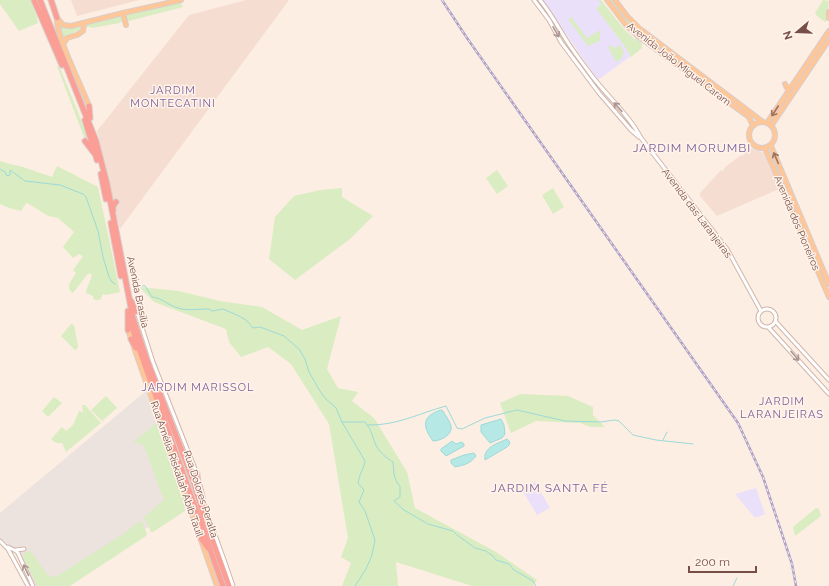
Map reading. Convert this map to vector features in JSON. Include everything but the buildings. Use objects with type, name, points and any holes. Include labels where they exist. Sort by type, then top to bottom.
[{"type":"highway","name":"Avenida Brasília","points":[[34,0],[80,107],[96,156],[128,310],[144,362],[197,510],[201,534],[223,586]]},
{"type":"highway","name":"Avenida Brasília","points":[[40,0],[96,141],[107,184],[133,318],[147,360],[193,480],[204,517],[218,552],[229,586]]},
{"type":"highway","points":[[51,0],[57,18]]},
{"type":"highway","points":[[89,106],[91,127]]},
{"type":"highway","points":[[85,141],[96,156]]},
{"type":"highway","points":[[107,184],[110,193],[115,196]]},
{"type":"highway","points":[[114,220],[113,206],[116,202]]},
{"type":"highway","points":[[127,293],[137,312]]},
{"type":"highway","points":[[128,310],[128,330]]},
{"type":"highway","points":[[130,339],[144,362]]},
{"type":"highway","points":[[181,447],[187,461],[192,462]]},
{"type":"highway","points":[[178,456],[188,477],[193,480],[197,479],[197,474]]},
{"type":"highway","points":[[202,496],[204,517]]},
{"type":"highway","points":[[201,534],[207,533],[215,546]]},
{"type":"highway","points":[[218,552],[227,568]]},
{"type":"main road","points":[[57,18],[60,23],[66,26],[182,0]]},
{"type":"main road","name":"Avenida João Miguel Caram","points":[[607,0],[626,25],[638,36],[749,117],[753,126]]},
{"type":"main road","name":"Avenida João Miguel Caram","points":[[615,0],[627,16],[640,29],[767,124]]},
{"type":"main road","points":[[829,12],[829,18]]},
{"type":"main road","points":[[123,13],[126,25]]},
{"type":"main road","points":[[57,18],[58,27],[64,44],[89,106]]},
{"type":"main road","points":[[64,44],[67,38],[77,35],[83,31],[84,23]]},
{"type":"main road","points":[[767,124],[829,31]]},
{"type":"main road","points":[[767,124],[829,40]]},
{"type":"main road","points":[[785,84],[787,88],[791,87]]},
{"type":"main road","points":[[757,123],[767,124],[774,130],[776,137],[771,146],[757,148],[751,142],[749,134],[753,126],[757,123]]},
{"type":"main road","name":"Avenida dos Pioneiros","points":[[771,146],[829,284]]},
{"type":"main road","name":"Avenida dos Pioneiros","points":[[765,148],[829,297]]},
{"type":"main road","name":"Rua Amélia Riskallah Abib Tauil","points":[[128,330],[201,534],[217,586]]},
{"type":"street","name":"Avenida das Laranjeiras","points":[[534,0],[549,20],[561,42],[599,93],[631,130],[641,138]]},
{"type":"street","name":"Avenida das Laranjeiras","points":[[540,0],[582,63],[634,126],[641,138],[727,250],[761,311]]},
{"type":"street","points":[[829,380],[776,322],[776,316],[773,311],[767,309],[761,311],[758,317],[759,323],[763,327],[769,328],[829,394]]},
{"type":"street","name":"Rua Dolores Peralta","points":[[137,312],[153,362],[197,474],[202,496],[233,586]]},
{"type":"street","points":[[769,328],[776,322]]},
{"type":"street","points":[[0,541],[17,552],[33,586]]},
{"type":"street","points":[[8,547],[28,586]]},
{"type":"street","points":[[17,552],[24,549]]},
{"type":"street","points":[[17,552],[17,563]]},
{"type":"shaded area","points":[[71,0],[139,0],[77,16]]},
{"type":"shaded area","points":[[246,0],[289,0],[120,229],[97,131],[189,15]]},
{"type":"shaded area","points":[[542,0],[601,0],[624,30],[642,43],[642,48],[598,80]]},
{"type":"shaded area","points":[[752,148],[764,153],[779,189],[717,216],[700,196],[700,193],[720,171],[724,170],[725,167]]},
{"type":"shaded area","points":[[146,391],[184,505],[52,586],[36,586],[17,548],[13,548],[0,538],[0,513]]},
{"type":"shaded area","points":[[535,482],[550,508],[537,515],[522,490]]},
{"type":"shaded area","points":[[756,488],[765,514],[755,518],[735,494]]},
{"type":"green space","points":[[0,0],[31,0],[38,23],[19,31],[0,4]]},
{"type":"green space","points":[[535,0],[538,0],[549,14],[563,38],[600,88],[599,90],[562,41]]},
{"type":"green space","points":[[599,0],[601,0],[624,29],[634,39],[636,38],[642,44],[642,48],[631,57],[596,8],[601,5]]},
{"type":"green space","points":[[610,0],[612,0],[625,17],[652,41],[651,42],[639,35],[628,24]]},
{"type":"green space","points":[[823,0],[829,1],[827,20],[825,22],[815,13]]},
{"type":"green space","points":[[180,2],[183,7],[129,21],[126,19],[125,14],[146,8]]},
{"type":"green space","points":[[120,15],[123,20],[120,23],[92,28],[86,27],[86,24],[96,20]]},
{"type":"green space","points":[[571,17],[587,38],[600,30],[600,41],[588,46],[568,19]]},
{"type":"green space","points":[[59,26],[71,28],[80,27],[81,29],[63,38]]},
{"type":"green space","points":[[611,45],[614,49],[620,45],[624,52],[622,58],[617,62],[608,47]]},
{"type":"green space","points":[[57,66],[60,68],[89,143],[84,137]]},
{"type":"green space","points":[[0,161],[52,177],[57,166],[98,187],[120,292],[106,295],[103,294],[100,300],[95,300],[93,296],[86,293],[92,276],[90,273],[73,293],[70,291],[69,286],[76,273],[73,270],[83,256],[79,254],[73,258],[63,247],[74,232],[58,218],[48,216],[29,204],[26,203],[21,211],[0,204]]},
{"type":"green space","points":[[497,170],[508,186],[497,194],[486,178]]},
{"type":"green space","points":[[342,188],[342,197],[373,216],[350,239],[295,280],[269,259],[275,217],[294,196],[321,190]]},
{"type":"green space","points":[[553,188],[564,207],[553,214],[542,195]]},
{"type":"green space","points":[[139,287],[179,291],[220,301],[262,307],[302,330],[341,316],[327,369],[338,388],[358,392],[352,401],[374,418],[407,472],[415,508],[496,552],[537,580],[533,586],[472,586],[396,562],[398,586],[342,586],[351,563],[341,557],[348,538],[329,424],[291,364],[268,347],[241,357],[229,342],[226,329],[154,302]]},
{"type":"green space","points":[[71,324],[74,325],[78,346],[75,350],[61,336]]},
{"type":"green space","points":[[520,394],[568,396],[593,407],[593,415],[605,427],[591,427],[580,423],[536,421],[511,433],[500,403]]},
{"type":"green space","points":[[106,396],[117,408],[102,421],[91,410]]},
{"type":"green space","points":[[54,397],[62,403],[48,417],[42,411]]},
{"type":"green space","points":[[82,405],[85,405],[101,423],[66,452],[62,443],[56,443],[51,439],[62,427],[66,431],[73,425],[79,411],[83,412]]},
{"type":"green space","points":[[156,423],[186,503],[185,511],[151,532],[144,517],[164,500],[144,446],[139,443],[133,443]]},
{"type":"green space","points":[[816,508],[819,509],[821,516],[795,536],[793,527]]},
{"type":"green space","points":[[140,521],[142,522],[147,534],[146,536],[70,586],[37,586],[23,556],[26,552],[31,551],[48,576],[57,576],[122,535]]},
{"type":"water","points":[[441,410],[450,422],[451,429],[445,437],[433,441],[427,431],[427,418],[435,412]]},
{"type":"water","points":[[501,419],[504,425],[505,434],[502,438],[490,443],[481,432],[481,425]]},
{"type":"water","points":[[507,439],[510,442],[507,447],[485,460],[488,449]]},
{"type":"water","points":[[452,441],[456,444],[462,442],[464,446],[446,456],[441,449]]},
{"type":"water","points":[[474,453],[476,456],[467,464],[455,467],[451,463],[451,460]]},
{"type":"waterway","points":[[0,169],[5,172],[7,176],[10,175],[10,170],[25,181],[60,185],[83,194],[86,197],[98,231],[109,277],[115,284]]},
{"type":"waterway","points":[[132,285],[145,286],[152,297],[178,308],[189,310],[209,309],[212,311],[223,309],[246,320],[253,328],[260,327],[284,336],[299,349],[305,359],[309,372],[320,391],[336,408],[342,422],[365,422],[378,449],[393,462],[395,478],[400,486],[400,497],[394,501],[404,510],[428,524],[453,531],[475,548],[486,551],[496,560],[509,564],[514,570],[533,581],[536,586]]},
{"type":"waterway","points":[[368,425],[378,425],[398,421],[446,406],[457,428],[462,429],[485,418],[517,410],[565,421],[601,422],[615,420],[619,421],[633,435],[656,440],[693,444]]},
{"type":"waterway","points":[[342,422],[365,461],[358,483],[364,490],[359,502],[365,511],[375,540],[372,555],[366,569],[355,586]]},
{"type":"waterway","points":[[663,440],[667,432]]},
{"type":"waterway","points":[[733,586],[737,578]]},
{"type":"railway","points":[[442,0],[467,38],[738,423],[763,477],[792,564],[796,586]]},
{"type":"district","name":"JARDIM MONTECATINI","points":[[173,96]]},
{"type":"district","name":"JARDIM MORUMBI","points":[[692,148]]},
{"type":"district","name":"JARDIM MARISSOL","points":[[198,387]]},
{"type":"district","name":"JARDIM LARANJEIRAS","points":[[782,407]]},
{"type":"district","name":"JARDIM SANTA FÉ","points":[[550,488]]}]
